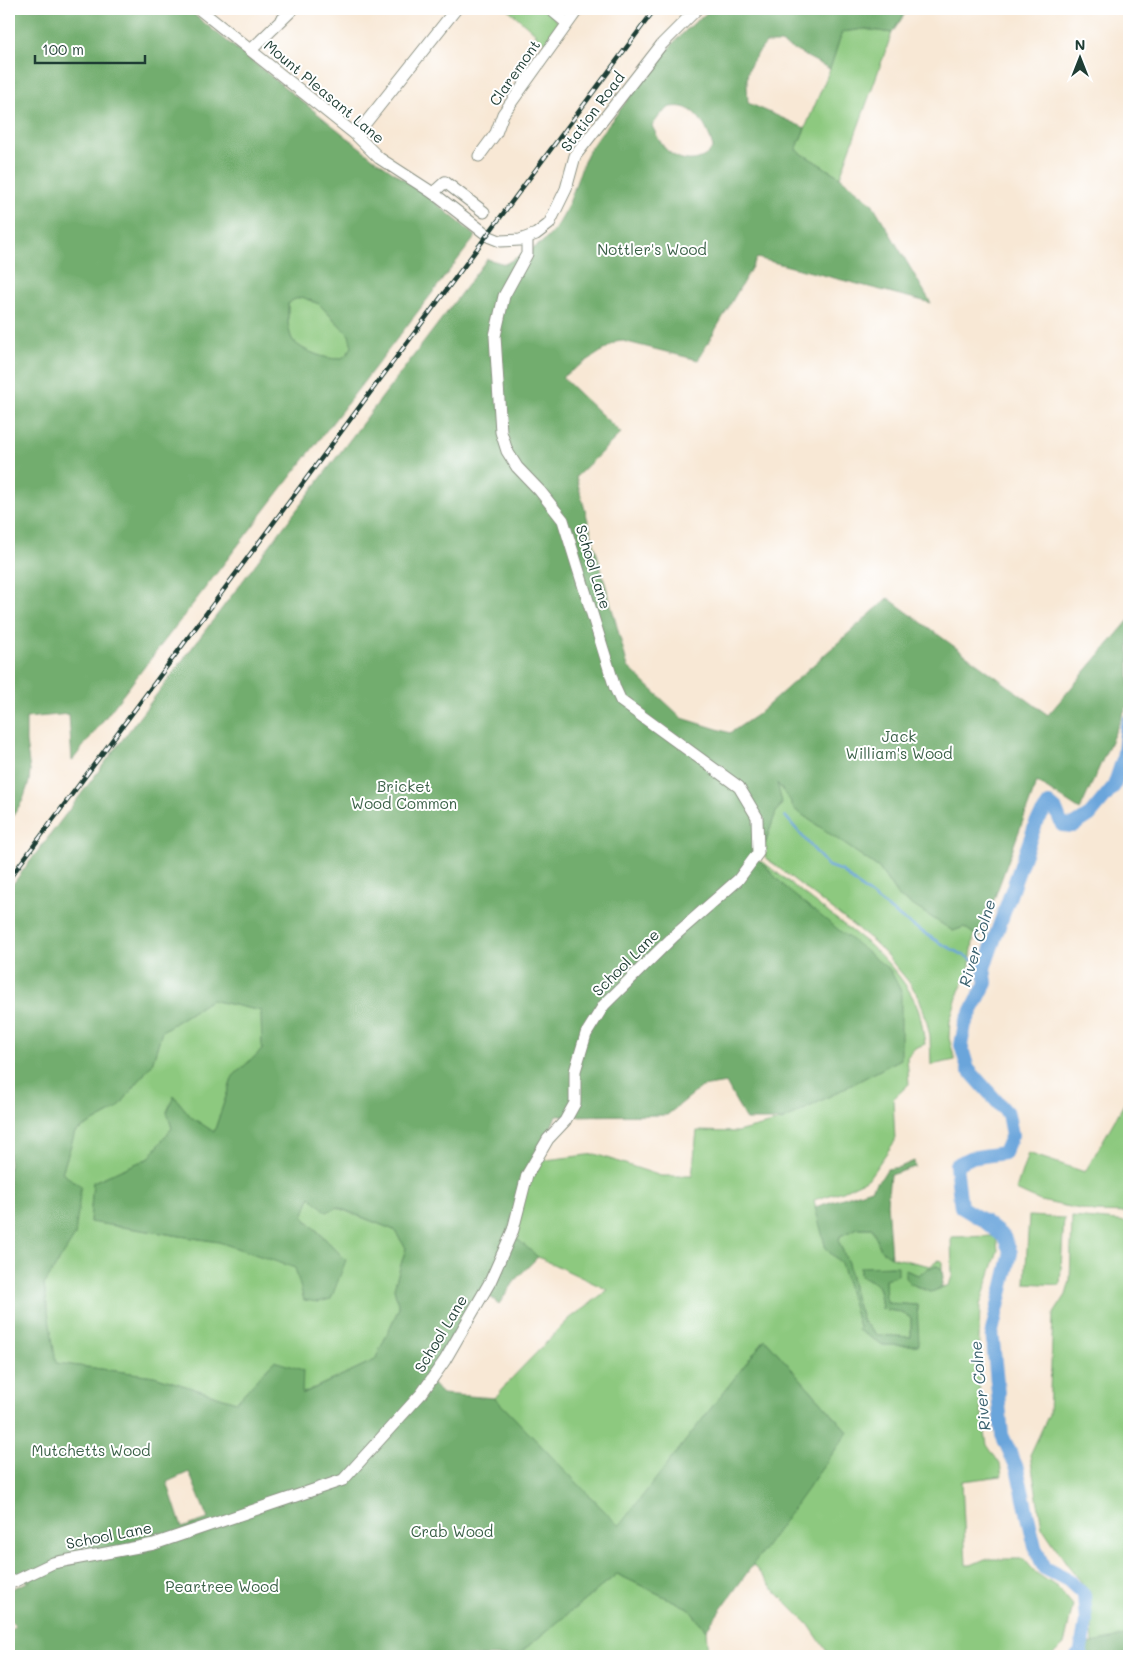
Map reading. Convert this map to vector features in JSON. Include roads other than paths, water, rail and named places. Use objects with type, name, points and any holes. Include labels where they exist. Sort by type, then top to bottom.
[{"type":"street","name":"Mount Pleasant Lane","points":[[199,9],[356,135],[379,158],[433,193],[495,240],[508,242],[527,238]]},
{"type":"street","points":[[250,50],[294,9]]},
{"type":"street","points":[[356,135],[456,9]]},
{"type":"street","points":[[550,9],[567,23]]},
{"type":"street","name":"Claremont","points":[[479,156],[496,133],[503,114],[578,9]]},
{"type":"street","name":"Station Road","points":[[527,238],[549,224],[566,189],[575,156],[662,44],[697,9]]},
{"type":"street","points":[[433,193],[445,182],[484,212]]},
{"type":"street","name":"School Lane","points":[[9,1584],[53,1562],[154,1544],[343,1480],[422,1393],[445,1360],[490,1282],[513,1230],[527,1174],[548,1139],[565,1121],[575,1103],[575,1071],[586,1034],[604,1005],[674,936],[738,880],[758,853],[757,817],[739,786],[621,701],[615,688],[563,520],[540,491],[518,468],[507,452],[501,432],[495,336],[504,296],[527,254],[527,238]]},
{"type":"waterway","name":"River Colne","points":[[1077,1656],[1080,1655],[1086,1621],[1084,1595],[1068,1580],[1044,1568],[1035,1547],[1017,1468],[1002,1435],[992,1331],[1011,1253],[1004,1237],[984,1221],[961,1207],[956,1165],[970,1158],[1004,1153],[1012,1135],[1008,1114],[968,1069],[961,1045],[965,1024],[986,983],[984,968],[1036,823],[1049,804],[1056,810],[1062,825],[1073,826],[1090,815],[1114,786],[1123,759],[1129,721]]},
{"type":"waterway","points":[[785,816],[828,866],[842,871],[904,920],[940,943],[971,959],[984,969]]},
{"type":"railway","points":[[9,879],[655,9]]},
{"type":"park label","name":"Nottler's Wood","points":[[652,250]]},
{"type":"park label","name":"Jack William's Wood","points":[[899,746]]},
{"type":"park label","name":"Bricket Wood Common","points":[[404,796]]},
{"type":"park label","name":"Mutchetts Wood","points":[[91,1451]]},
{"type":"park label","name":"Crab Wood","points":[[452,1532]]},
{"type":"park label","name":"Peartree Wood","points":[[222,1587]]}]
